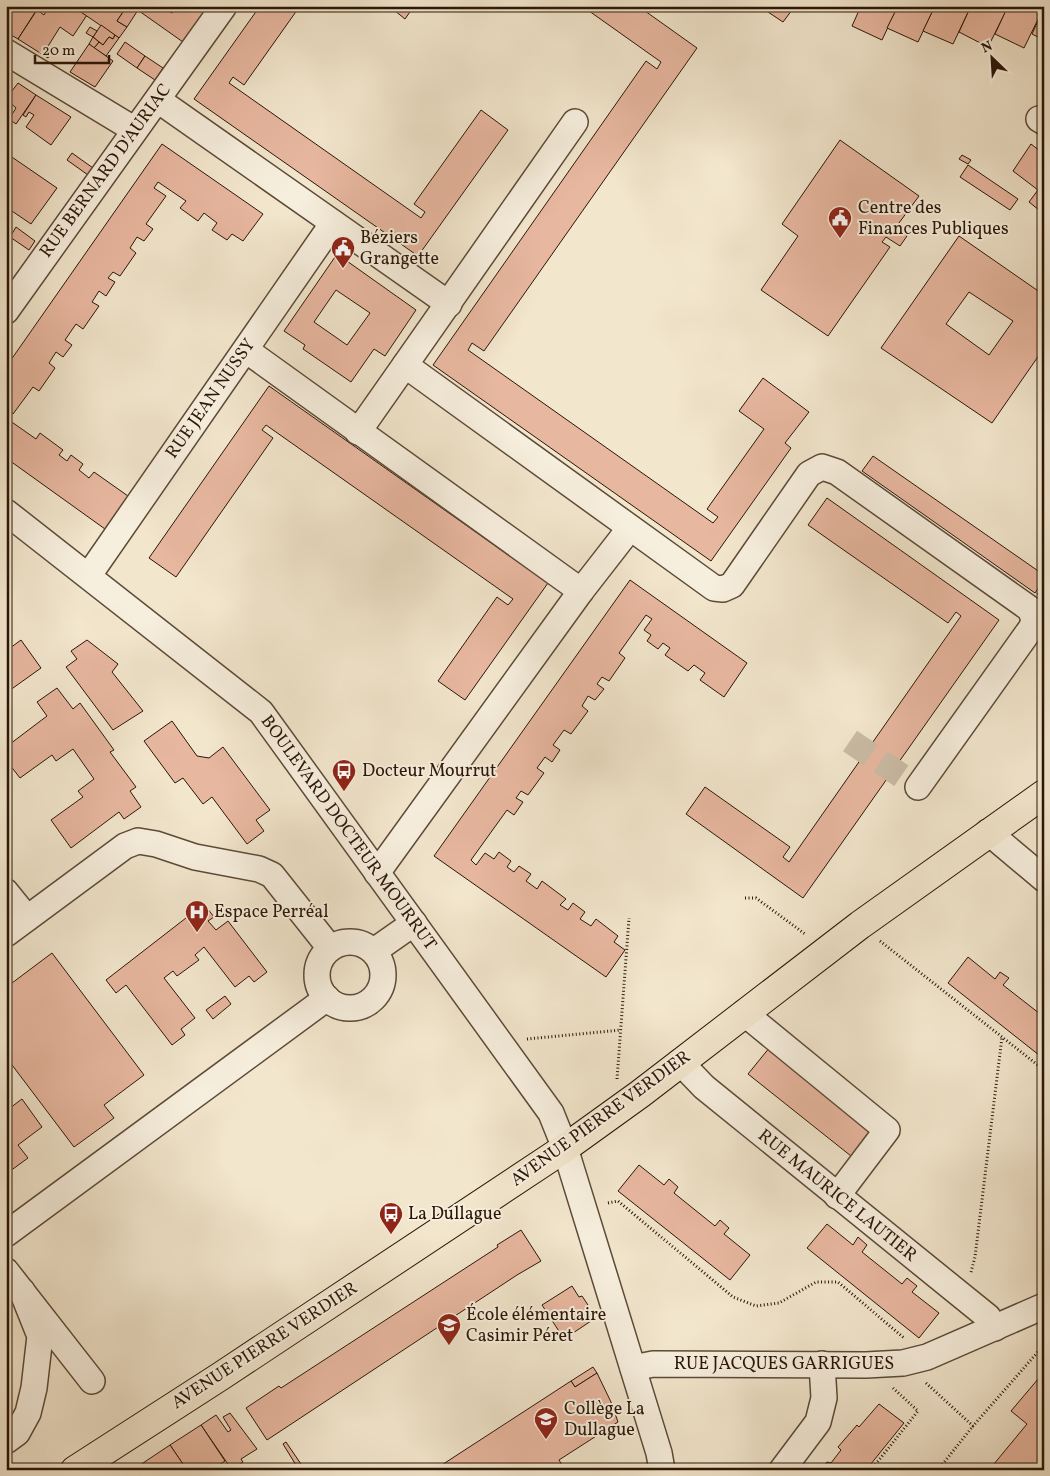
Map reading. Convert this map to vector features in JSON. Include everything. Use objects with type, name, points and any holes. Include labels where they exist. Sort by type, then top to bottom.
[{"type":"main road","name":"AVENUE PIERRE VERDIER","points":[[75,1470],[221,1376],[565,1148],[630,1101],[860,925],[988,832],[1044,794]]},
{"type":"main road","name":"AVENUE PIERRE VERDIER","points":[[988,832],[1044,804]]},
{"type":"street","name":"RUE BERNARD D'AURIAC","points":[[6,311],[224,6]]},
{"type":"street","points":[[6,52],[135,130]]},
{"type":"street","points":[[158,100],[449,304]]},
{"type":"street","points":[[358,432],[575,122]]},
{"type":"street","name":"RUE JEAN NUSSY","points":[[88,575],[333,223]]},
{"type":"street","points":[[246,350],[581,592]]},
{"type":"street","points":[[405,365],[714,588],[723,589],[732,585],[809,474],[822,467],[838,472],[1030,609],[1034,619],[1032,627],[918,787]]},
{"type":"street","name":"BOULEVARD DOCTEUR MOURRUT","points":[[6,512],[261,712],[551,1113],[565,1148],[659,1454],[662,1470]]},
{"type":"street","points":[[377,873],[581,592],[630,528]]},
{"type":"street","points":[[988,832],[1044,879]]},
{"type":"street","points":[[6,934],[125,846],[138,841],[156,844],[195,857],[252,867],[272,875],[330,948]]},
{"type":"street","points":[[6,892],[27,918]]},
{"type":"street","points":[[374,951],[414,923]]},
{"type":"street","points":[[349,941],[360,942],[374,951],[382,963],[384,974],[383,984],[371,1002],[351,1008],[341,1007],[327,998],[318,986],[316,976],[322,956],[330,948],[349,941]]},
{"type":"street","points":[[6,1234],[327,998]]},
{"type":"street","points":[[744,1013],[887,1130],[837,1196]]},
{"type":"street","name":"RUE MAURICE LAUTIER","points":[[680,1062],[704,1087],[988,1318],[995,1328]]},
{"type":"street","points":[[6,1271],[92,1381]]},
{"type":"street","points":[[6,1441],[17,1433],[28,1413],[34,1388],[40,1336],[22,1291]]},
{"type":"street","name":"RUE JACQUES GARRIGUES","points":[[633,1368],[653,1364],[866,1365],[915,1360],[1044,1306]]},
{"type":"street","points":[[782,1470],[818,1422],[824,1398],[822,1364]]},
{"type":"path","points":[[745,898],[756,898],[827,950]]},
{"type":"path","points":[[629,918],[616,1078],[630,1101]]},
{"type":"path","points":[[860,925],[1044,1070]]},
{"type":"path","points":[[500,1042],[621,1030]]},
{"type":"path","points":[[963,1299],[975,1257],[1002,1037]]},
{"type":"path","points":[[583,1207],[618,1201],[733,1297],[756,1306],[779,1303],[816,1282],[838,1282],[915,1360],[973,1426]]},
{"type":"path","points":[[938,1470],[973,1426],[1044,1345]]},
{"type":"path","points":[[866,1365],[918,1411],[871,1470]]},
{"type":"building","points":[[6,6],[16,6],[10,15],[6,13]]},
{"type":"building","points":[[16,6],[39,6],[18,39],[6,32],[6,13],[10,15]]},
{"type":"building","points":[[49,6],[73,6],[87,15],[73,36],[60,27],[45,51],[50,54],[48,58],[18,39],[37,10],[44,15]]},
{"type":"building","points":[[76,6],[127,6],[117,21],[127,27],[119,38],[75,8]]},
{"type":"building","points":[[127,6],[138,10],[127,27],[117,21]]},
{"type":"building","points":[[132,6],[163,6],[172,13],[177,6],[208,6],[183,42]]},
{"type":"building","points":[[163,6],[177,6],[172,13]]},
{"type":"building","points":[[260,6],[300,6],[244,85],[233,77],[229,83],[421,218],[425,212],[414,204],[481,110],[508,130],[418,256],[194,99]]},
{"type":"building","points":[[389,6],[414,6],[405,19]]},
{"type":"building","points":[[582,6],[638,6],[697,48],[484,351],[472,343],[468,350],[713,523],[718,517],[707,509],[764,429],[739,411],[763,378],[809,412],[785,443],[791,448],[711,561],[433,365],[646,61],[657,69],[661,62]]},
{"type":"building","points":[[759,6],[795,6],[783,22]]},
{"type":"building","points":[[861,6],[898,6],[882,40],[852,26]]},
{"type":"building","points":[[898,6],[935,6],[918,42],[887,28]]},
{"type":"building","points":[[935,6],[971,6],[953,44],[923,31]]},
{"type":"building","points":[[971,6],[1008,7],[988,47],[959,32]]},
{"type":"building","points":[[1008,6],[1039,6],[1043,9],[1024,48],[995,34]]},
{"type":"building","points":[[1044,8],[1044,40],[1032,34]]},
{"type":"building","points":[[101,25],[115,35],[113,39],[109,37],[103,45],[93,37]]},
{"type":"building","points":[[90,27],[97,31],[93,37],[86,33]]},
{"type":"building","points":[[115,35],[119,38],[106,56],[94,48],[99,42],[103,45],[109,37],[113,39]]},
{"type":"building","points":[[93,37],[99,42],[94,48],[89,44]]},
{"type":"building","points":[[125,42],[145,56],[137,68],[117,54]]},
{"type":"building","points":[[89,44],[113,61],[95,87],[70,72]]},
{"type":"building","points":[[145,56],[163,68],[155,80],[137,68]]},
{"type":"building","points":[[6,76],[12,80],[6,89]]},
{"type":"building","points":[[18,83],[36,95],[16,124],[9,119],[16,108],[6,99]]},
{"type":"building","points":[[36,95],[71,117],[51,145],[26,127],[34,115],[29,112],[26,117],[23,115]]},
{"type":"building","name":"Centre des Finances Publiques","points":[[840,140],[919,196],[896,227],[907,236],[900,246],[886,237],[882,242],[890,247],[828,336],[761,290],[798,236],[782,224]]},
{"type":"building","points":[[162,144],[263,214],[243,241],[232,234],[227,240],[212,230],[217,223],[204,213],[198,221],[180,208],[186,201],[158,182],[154,188],[166,196],[146,224],[153,229],[144,241],[137,237],[130,248],[136,253],[120,276],[113,272],[108,278],[115,282],[106,296],[99,291],[92,302],[99,306],[83,329],[76,324],[65,340],[72,345],[63,357],[56,352],[49,363],[55,368],[39,391],[33,387],[13,414],[6,409],[6,367]]},
{"type":"building","points":[[1031,144],[1044,154],[1044,203],[1039,210],[1029,202],[1038,190],[1013,171]]},
{"type":"building","points":[[6,153],[57,188],[31,224],[6,207],[6,182],[10,178],[6,176]]},
{"type":"building","points":[[72,153],[93,168],[88,175],[67,160]]},
{"type":"building","points":[[962,155],[971,160],[968,164],[959,159]]},
{"type":"building","points":[[968,165],[1018,199],[1010,210],[960,177]]},
{"type":"building","points":[[16,227],[35,241],[29,250],[10,237]]},
{"type":"building","points":[[959,236],[1044,295],[1044,348],[992,423],[881,348]],"holes":[[[969,292],[1013,321],[989,355],[946,324]]]},
{"type":"building","points":[[337,254],[416,310],[385,356],[374,349],[351,382],[303,349],[305,345],[284,331]],"holes":[[[336,290],[370,313],[347,345],[314,322]]]},
{"type":"building","points":[[269,386],[548,583],[465,700],[438,681],[497,597],[508,605],[513,599],[266,425],[262,430],[273,438],[176,577],[149,558]]},
{"type":"building","points":[[6,418],[36,439],[40,433],[63,450],[59,455],[67,461],[71,455],[83,464],[79,470],[89,478],[94,472],[128,496],[105,529],[6,458]]},
{"type":"building","points":[[873,456],[1044,575],[1044,580],[1035,593],[862,471]]},
{"type":"building","points":[[827,498],[999,620],[803,898],[686,814],[705,787],[790,847],[783,857],[789,862],[961,616],[956,612],[948,623],[808,525]]},
{"type":"building","points":[[630,580],[747,663],[724,697],[700,680],[705,673],[694,665],[688,671],[665,655],[670,648],[663,643],[658,649],[647,641],[651,635],[644,630],[652,619],[646,615],[619,653],[625,658],[609,681],[602,677],[597,684],[604,689],[595,700],[588,696],[582,706],[588,711],[571,734],[564,730],[553,745],[560,750],[552,762],[545,757],[537,768],[544,773],[528,795],[521,791],[516,798],[523,802],[514,815],[507,810],[471,860],[476,865],[485,853],[494,859],[499,852],[511,861],[507,867],[514,872],[519,866],[531,874],[526,881],[537,889],[542,881],[566,899],[560,905],[568,910],[573,903],[585,912],[580,919],[591,926],[596,919],[618,936],[614,942],[625,950],[606,977],[434,856]]},
{"type":"building","points":[[1044,585],[1044,599],[1037,594]]},
{"type":"building","points":[[21,640],[41,668],[6,693],[6,651]]},
{"type":"building","points":[[87,640],[118,664],[112,672],[143,711],[113,730],[66,667],[77,659],[71,651]]},
{"type":"building","points":[[57,688],[73,709],[80,703],[114,750],[110,752],[136,787],[130,791],[141,807],[124,819],[119,812],[71,848],[51,820],[83,797],[78,791],[94,779],[73,749],[56,761],[52,755],[20,778],[6,760],[6,747],[47,716],[37,702]]},
{"type":"building","points":[[172,721],[197,756],[209,758],[223,747],[270,810],[256,820],[264,831],[247,844],[212,797],[203,804],[183,778],[175,783],[144,741]]},
{"type":"building","points":[[204,904],[214,917],[208,921],[216,930],[228,921],[267,972],[254,982],[249,976],[235,987],[204,947],[195,955],[199,960],[177,976],[173,971],[164,978],[195,1018],[181,1029],[185,1035],[172,1045],[126,985],[116,993],[106,980]]},
{"type":"building","points":[[52,953],[144,1075],[104,1105],[114,1118],[74,1147],[6,1057],[6,975],[12,983]]},
{"type":"building","points":[[968,957],[995,979],[1000,972],[1009,978],[1003,985],[1044,1017],[1044,1059],[948,983]]},
{"type":"building","points":[[225,996],[231,1004],[213,1019],[206,1010]]},
{"type":"building","points":[[770,1047],[873,1129],[851,1156],[748,1074]]},
{"type":"building","points":[[22,1099],[42,1127],[18,1145],[28,1158],[6,1174],[6,1111]]},
{"type":"building","points":[[639,1165],[664,1185],[669,1179],[678,1187],[674,1193],[715,1226],[720,1220],[729,1228],[724,1234],[750,1255],[730,1280],[618,1191]]},
{"type":"building","points":[[827,1224],[853,1245],[858,1237],[867,1245],[862,1252],[902,1284],[907,1278],[917,1286],[912,1292],[939,1313],[919,1338],[807,1248]]},
{"type":"building","points":[[521,1230],[541,1261],[267,1440],[246,1408],[279,1386],[281,1388],[498,1247],[497,1245]]},
{"type":"building","points":[[572,1286],[579,1297],[582,1296],[588,1305],[585,1307],[594,1319],[564,1339],[542,1305]]},
{"type":"building","points":[[593,1367],[597,1373],[575,1387],[571,1381]]},
{"type":"building","points":[[1044,1372],[1044,1456],[1033,1470],[989,1470],[1027,1424],[1011,1411]]},
{"type":"building","name":"Collège La Dullague","points":[[597,1373],[618,1422],[559,1460],[565,1470],[434,1470],[571,1381],[575,1387]]},
{"type":"building","points":[[879,1404],[904,1423],[866,1470],[821,1470],[827,1462],[831,1463],[841,1450],[838,1447]]},
{"type":"building","points":[[230,1413],[257,1449],[241,1459],[243,1462],[232,1470],[201,1425],[216,1415],[228,1432],[231,1430],[223,1417]]},
{"type":"building","points":[[201,1425],[225,1461],[211,1470],[187,1470],[170,1445]]},
{"type":"building","points":[[286,1442],[305,1470],[299,1470],[283,1444]]},
{"type":"building","points":[[170,1445],[187,1470],[143,1470],[140,1465]]},
{"type":"tunnel","points":[[850,741],[918,787]]},
{"type":"place","name":"Centre des Finances Publiques","points":[[840,239]]},
{"type":"place","name":"Béziers Grangette","points":[[343,269]]},
{"type":"place","name":"Docteur Mourrut","points":[[344,792]]},
{"type":"place","name":"Espace Perréal","points":[[197,933]]},
{"type":"place","name":"La Dullague","points":[[391,1235]]},
{"type":"place","name":"École élémentaire Casimir Péret","points":[[449,1346]]},
{"type":"place","name":"Collège La Dullague","points":[[546,1440]]}]
